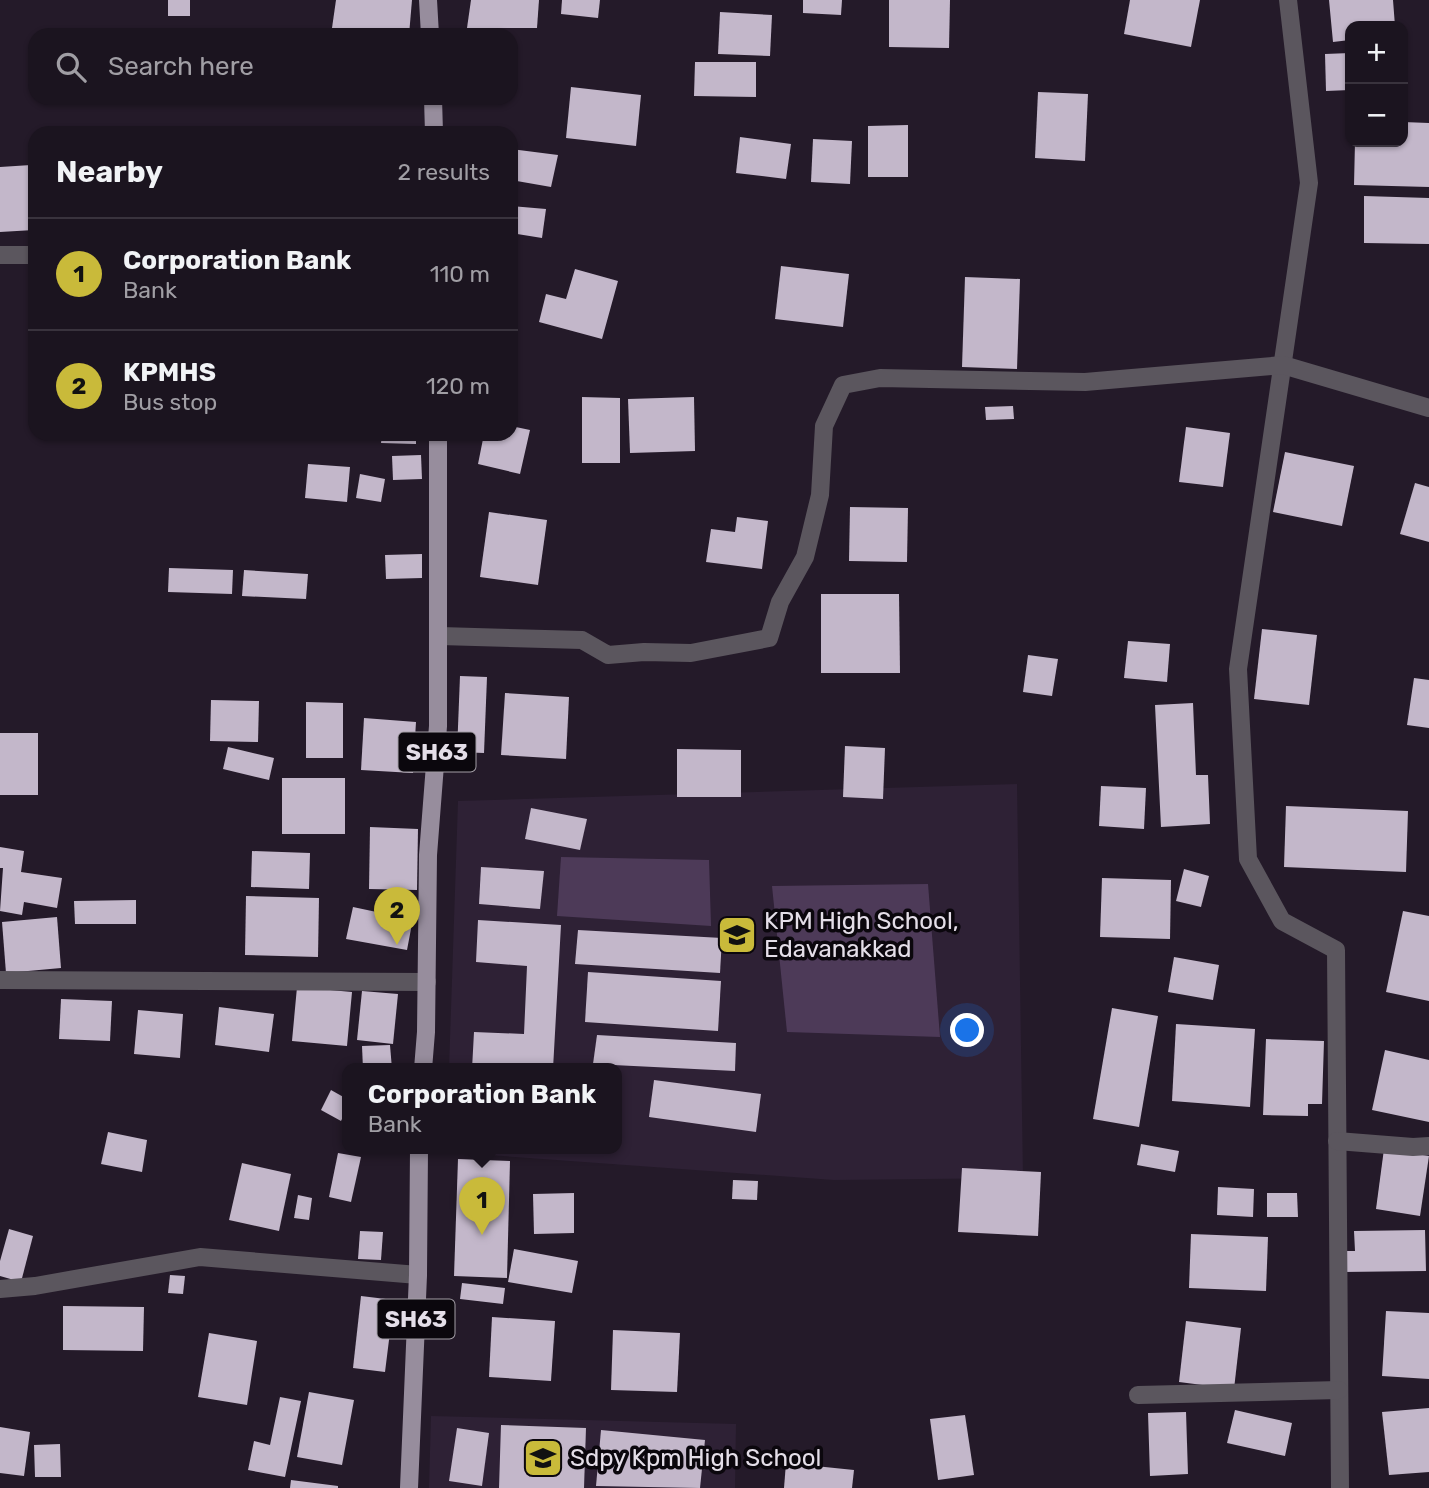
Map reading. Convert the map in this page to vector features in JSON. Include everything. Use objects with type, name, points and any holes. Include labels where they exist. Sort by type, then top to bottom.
[{"type":"main road","points":[[428,0],[430,28]]},
{"type":"main road","points":[[433,105],[434,126]]},
{"type":"main road","name":"SH63","points":[[424,1063],[428,855],[439,726],[438,441]]},
{"type":"main road","name":"SH63","points":[[409,1488],[418,1275],[419,1154]]},
{"type":"street","points":[[1288,0],[1309,183],[1238,669],[1248,859],[1282,921],[1336,950],[1340,1488]]},
{"type":"street","points":[[0,255],[28,255]]},
{"type":"street","points":[[440,636],[582,640],[608,655],[644,652],[691,653],[769,638],[780,602],[805,557],[820,495],[824,426],[843,385],[880,378],[1085,382],[1283,365],[1429,408]]},
{"type":"street","points":[[0,980],[427,982]]},
{"type":"street","points":[[1337,1141],[1429,1146]]},
{"type":"street","points":[[0,1289],[35,1286],[200,1257],[418,1275]]},
{"type":"street","points":[[1138,1395],[1339,1390]]},
{"type":"shaded area","name":"KPM High School, Edavanakkad","points":[[1017,784],[1023,1178],[834,1180],[475,1154],[622,1154],[622,1063],[449,1063],[458,801]]},
{"type":"shaded area","points":[[561,857],[709,860],[711,926],[557,916]]},
{"type":"shaded area","points":[[928,884],[940,1037],[787,1032],[772,886]]},
{"type":"shaded area","points":[[431,1416],[736,1424],[735,1488],[429,1488]]},
{"type":"building","points":[[168,0],[190,0],[190,16],[168,16]]},
{"type":"building","points":[[336,0],[412,0],[410,28],[332,28]]},
{"type":"building","points":[[471,0],[539,0],[537,28],[467,28]]},
{"type":"building","points":[[562,0],[600,0],[598,18],[561,14]]},
{"type":"building","points":[[803,0],[842,0],[841,15],[803,13]]},
{"type":"building","points":[[889,0],[950,0],[949,48],[889,47]]},
{"type":"building","points":[[1130,0],[1200,0],[1191,47],[1124,34]]},
{"type":"building","points":[[1329,0],[1393,0],[1395,21],[1345,21],[1345,41],[1333,42]]},
{"type":"building","points":[[720,12],[772,15],[770,56],[718,54]]},
{"type":"building","points":[[1345,53],[1345,90],[1326,91],[1325,54]]},
{"type":"building","points":[[695,62],[756,62],[756,97],[694,96]]},
{"type":"building","points":[[571,87],[641,95],[636,146],[566,138]]},
{"type":"building","points":[[1038,92],[1088,94],[1085,161],[1035,158]]},
{"type":"building","points":[[1408,122],[1429,123],[1429,187],[1354,185],[1355,147],[1408,147]]},
{"type":"building","points":[[908,125],[908,177],[868,177],[868,126]]},
{"type":"building","points":[[740,137],[791,144],[786,179],[736,173]]},
{"type":"building","points":[[813,139],[852,141],[850,184],[811,182]]},
{"type":"building","points":[[518,150],[558,155],[551,187],[518,181]]},
{"type":"building","points":[[28,165],[28,230],[0,232],[0,167]]},
{"type":"building","points":[[1364,196],[1429,198],[1429,244],[1364,243]]},
{"type":"building","points":[[518,207],[546,209],[542,238],[518,234]]},
{"type":"building","points":[[781,266],[849,274],[843,327],[775,319]]},
{"type":"building","points":[[575,269],[618,281],[602,339],[539,322],[546,294],[566,299]]},
{"type":"building","points":[[965,277],[1020,279],[1017,369],[962,367]]},
{"type":"building","points":[[582,397],[620,398],[620,463],[582,463]]},
{"type":"building","points":[[694,397],[695,451],[630,453],[628,399]]},
{"type":"building","points":[[1013,406],[1014,419],[986,420],[985,407]]},
{"type":"building","points":[[518,427],[530,430],[520,474],[478,464],[483,441],[518,441]]},
{"type":"building","points":[[1186,427],[1230,433],[1223,487],[1179,482]]},
{"type":"building","points":[[381,441],[416,441],[416,444]]},
{"type":"building","points":[[1285,452],[1354,466],[1342,526],[1273,512]]},
{"type":"building","points":[[421,455],[422,479],[393,480],[392,456]]},
{"type":"building","points":[[308,464],[350,467],[347,502],[305,498]]},
{"type":"building","points":[[360,474],[385,479],[381,502],[356,498]]},
{"type":"building","points":[[1415,483],[1429,487],[1429,542],[1400,534]]},
{"type":"building","points":[[850,507],[908,508],[907,562],[849,561]]},
{"type":"building","points":[[489,512],[547,520],[538,585],[480,577]]},
{"type":"building","points":[[737,517],[768,521],[762,569],[706,562],[711,529],[735,532]]},
{"type":"building","points":[[422,554],[422,578],[386,579],[385,555]]},
{"type":"building","points":[[169,568],[233,570],[232,594],[168,592]]},
{"type":"building","points":[[244,570],[308,574],[306,599],[242,596]]},
{"type":"building","points":[[821,594],[899,594],[900,673],[821,673]]},
{"type":"building","points":[[1262,629],[1317,635],[1309,705],[1254,699]]},
{"type":"building","points":[[1128,641],[1170,644],[1167,682],[1124,678]]},
{"type":"building","points":[[1028,655],[1058,659],[1052,696],[1023,692]]},
{"type":"building","points":[[460,676],[487,677],[484,753],[457,752]]},
{"type":"building","points":[[1414,678],[1429,680],[1429,728],[1407,725]]},
{"type":"building","points":[[505,693],[569,697],[566,759],[501,755]]},
{"type":"building","points":[[211,700],[259,701],[258,742],[210,741]]},
{"type":"building","points":[[306,702],[343,703],[343,758],[306,758]]},
{"type":"building","points":[[1193,703],[1196,775],[1208,775],[1210,824],[1161,827],[1155,705]]},
{"type":"building","points":[[364,718],[416,722],[413,773],[361,770]]},
{"type":"building","points":[[0,733],[38,733],[38,795],[0,795]]},
{"type":"building","points":[[845,746],[885,748],[883,799],[843,797]]},
{"type":"building","points":[[228,747],[274,758],[269,780],[223,769]]},
{"type":"building","points":[[677,749],[741,750],[741,797],[677,797]]},
{"type":"building","points":[[282,778],[345,778],[345,834],[282,834]]},
{"type":"building","points":[[1101,786],[1146,788],[1144,829],[1099,826]]},
{"type":"building","points":[[1286,806],[1408,811],[1406,872],[1284,867]]},
{"type":"building","points":[[531,808],[587,819],[580,850],[525,839]]},
{"type":"building","points":[[370,827],[418,829],[417,890],[369,889]]},
{"type":"building","points":[[0,847],[24,851],[21,872],[62,878],[57,908],[24,902],[22,915],[0,911],[3,868],[0,868]]},
{"type":"building","points":[[252,851],[310,853],[309,889],[251,887]]},
{"type":"building","points":[[481,867],[544,871],[540,909],[479,904]]},
{"type":"building","points":[[1184,869],[1209,876],[1201,907],[1176,901]]},
{"type":"building","points":[[1102,878],[1171,880],[1170,939],[1100,937]]},
{"type":"building","points":[[246,896],[319,898],[318,957],[245,955]]},
{"type":"building","points":[[136,900],[136,924],[75,924],[74,901]]},
{"type":"building","points":[[353,907],[386,914],[387,908],[414,913],[407,950],[346,939]]},
{"type":"building","points":[[1403,911],[1429,916],[1429,1001],[1386,992]]},
{"type":"building","points":[[57,917],[61,968],[6,973],[2,922]]},
{"type":"building","points":[[478,920],[561,925],[553,1063],[472,1063],[474,1032],[524,1034],[527,966],[476,962]]},
{"type":"building","points":[[578,930],[722,938],[720,973],[575,964]]},
{"type":"building","points":[[1174,957],[1219,965],[1213,1000],[1168,992]]},
{"type":"building","points":[[588,972],[721,981],[718,1031],[585,1022]]},
{"type":"building","points":[[297,987],[352,992],[347,1046],[292,1041]]},
{"type":"building","points":[[362,991],[398,994],[393,1044],[357,1040]]},
{"type":"building","points":[[61,999],[112,1001],[110,1041],[59,1039]]},
{"type":"building","points":[[219,1007],[274,1014],[269,1052],[215,1045]]},
{"type":"building","points":[[1112,1008],[1158,1016],[1139,1127],[1093,1119]]},
{"type":"building","points":[[138,1010],[183,1014],[180,1058],[134,1054]]},
{"type":"building","points":[[1176,1024],[1255,1029],[1250,1107],[1172,1101]]},
{"type":"building","points":[[597,1035],[736,1043],[735,1071],[593,1063]]},
{"type":"building","points":[[1266,1039],[1324,1041],[1322,1104],[1308,1104],[1308,1116],[1263,1115]]},
{"type":"building","points":[[390,1045],[392,1063],[363,1063],[362,1046]]},
{"type":"building","points":[[1385,1050],[1429,1060],[1429,1122],[1372,1110]]},
{"type":"building","points":[[654,1080],[761,1094],[756,1132],[649,1117]]},
{"type":"building","points":[[331,1090],[342,1096],[341,1121],[321,1110]]},
{"type":"building","points":[[108,1132],[147,1140],[142,1172],[101,1164]]},
{"type":"building","points":[[1141,1144],[1179,1151],[1175,1172],[1137,1165]]},
{"type":"building","points":[[1384,1149],[1429,1156],[1420,1216],[1376,1209]]},
{"type":"building","points":[[338,1153],[361,1157],[351,1202],[329,1197]]},
{"type":"building","points":[[458,1159],[510,1161],[507,1278],[454,1276]]},
{"type":"building","points":[[242,1163],[291,1174],[279,1231],[229,1220]]},
{"type":"building","points":[[962,1168],[1041,1172],[1038,1236],[958,1232]]},
{"type":"building","points":[[733,1180],[758,1181],[757,1200],[732,1199]]},
{"type":"building","points":[[1218,1187],[1254,1189],[1253,1217],[1217,1215]]},
{"type":"building","points":[[574,1193],[574,1233],[534,1234],[533,1194]]},
{"type":"building","points":[[1267,1193],[1297,1193],[1298,1217],[1267,1217]]},
{"type":"building","points":[[298,1195],[312,1198],[309,1220],[294,1218]]},
{"type":"building","points":[[9,1229],[33,1236],[21,1282],[0,1276],[0,1261]]},
{"type":"building","points":[[1425,1230],[1426,1271],[1342,1272],[1341,1251],[1355,1251],[1354,1231]]},
{"type":"building","points":[[360,1231],[383,1232],[381,1260],[358,1259]]},
{"type":"building","points":[[1191,1234],[1268,1237],[1266,1291],[1189,1288]]},
{"type":"building","points":[[514,1249],[578,1261],[572,1293],[508,1282]]},
{"type":"building","points":[[170,1275],[185,1276],[183,1294],[168,1293]]},
{"type":"building","points":[[462,1283],[505,1288],[503,1304],[460,1299]]},
{"type":"building","points":[[361,1296],[394,1300],[385,1372],[353,1368]]},
{"type":"building","points":[[63,1306],[144,1307],[143,1351],[63,1350]]},
{"type":"building","points":[[1386,1311],[1429,1313],[1429,1379],[1382,1376]]},
{"type":"building","points":[[492,1317],[555,1321],[551,1381],[489,1377]]},
{"type":"building","points":[[1186,1321],[1241,1328],[1234,1389],[1179,1382]]},
{"type":"building","points":[[613,1330],[680,1333],[677,1392],[611,1390]]},
{"type":"building","points":[[209,1333],[257,1341],[247,1405],[198,1397]]},
{"type":"building","points":[[309,1392],[354,1400],[342,1465],[297,1457]]},
{"type":"building","points":[[280,1397],[301,1401],[285,1477],[248,1470],[254,1441],[270,1445]]},
{"type":"building","points":[[1429,1408],[1429,1472],[1389,1475],[1382,1412]]},
{"type":"building","points":[[1235,1410],[1292,1423],[1285,1456],[1227,1443]]},
{"type":"building","points":[[1186,1412],[1188,1474],[1150,1476],[1148,1413]]},
{"type":"building","points":[[965,1415],[974,1475],[938,1480],[930,1419]]},
{"type":"building","name":"Sdpy Kpm High School","points":[[501,1425],[586,1428],[584,1488],[499,1488]]},
{"type":"building","points":[[0,1427],[30,1432],[24,1476],[0,1473]]},
{"type":"building","points":[[457,1428],[489,1433],[482,1486],[449,1481]]},
{"type":"building","points":[[601,1430],[705,1440],[700,1488],[596,1486]]},
{"type":"building","points":[[60,1444],[61,1477],[35,1477],[34,1445]]},
{"type":"building","points":[[786,1463],[854,1470],[852,1488],[784,1488]]},
{"type":"building","points":[[291,1480],[338,1486],[338,1488],[290,1488]]},
{"type":"place","name":"KPM High School, Edavanakkad","points":[[737,935]]},
{"type":"place","name":"KPMHS","points":[[397,945]]},
{"type":"place","name":"Corporation Bank","points":[[482,1235]]},
{"type":"place","name":"Sdpy Kpm High School","points":[[543,1458]]}]
